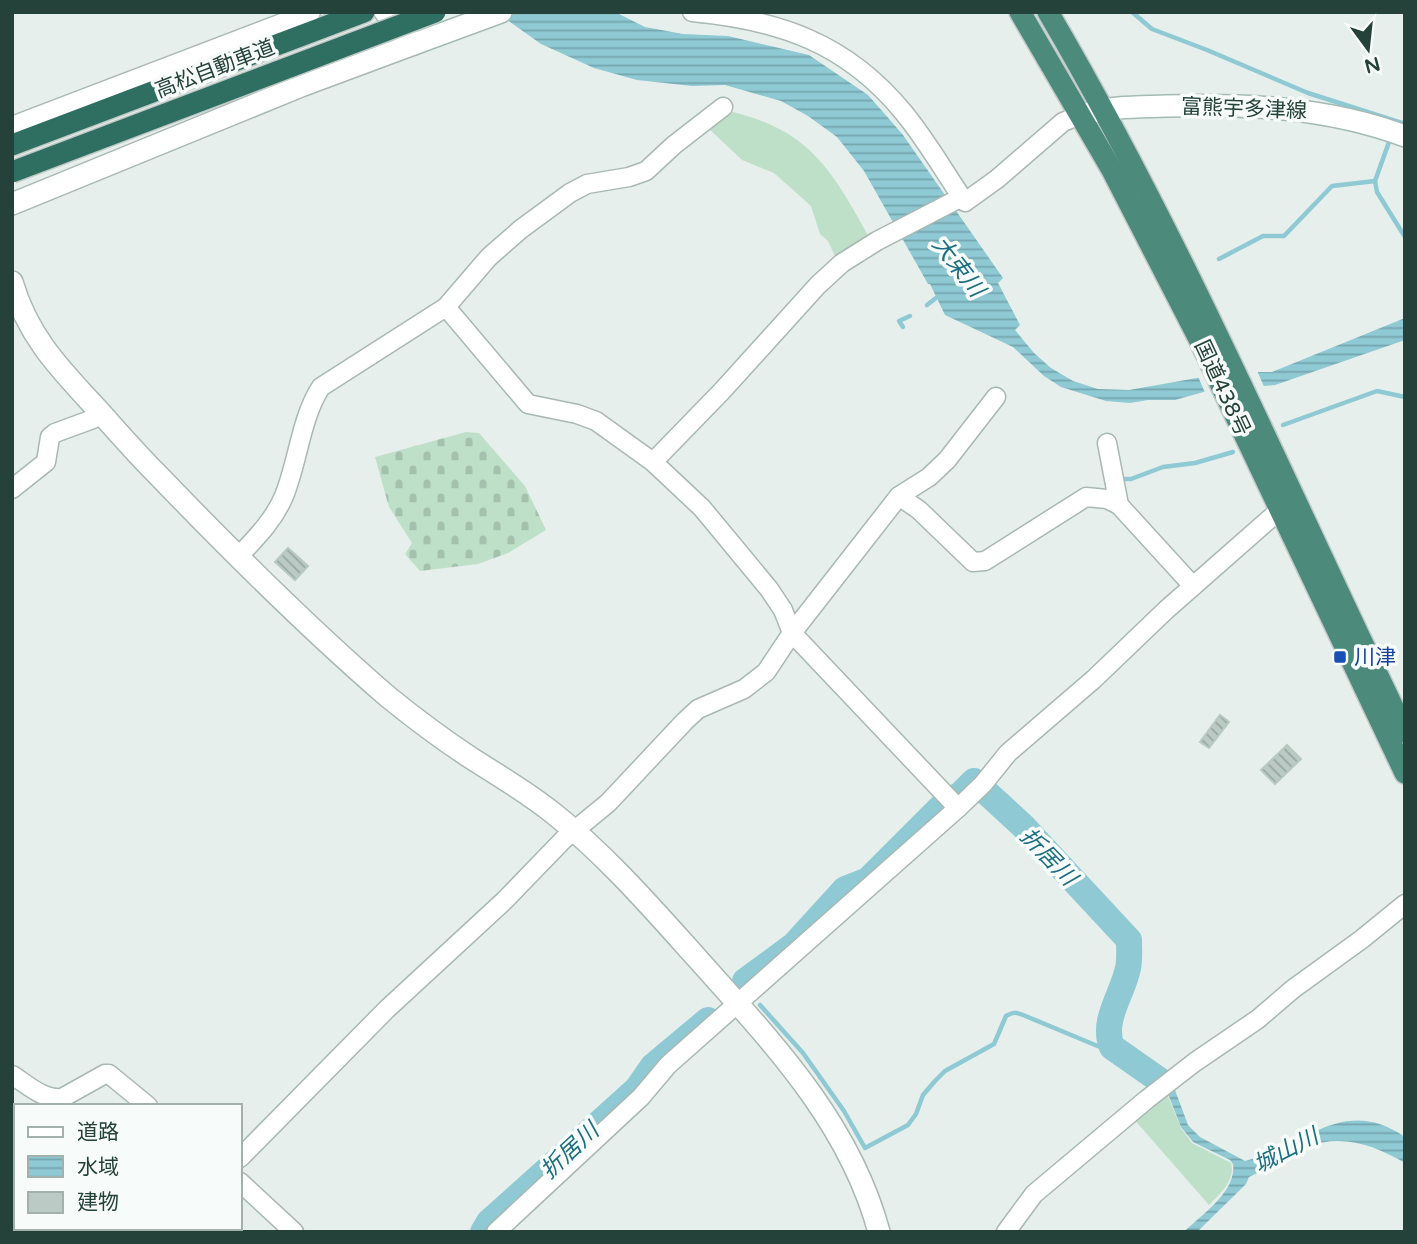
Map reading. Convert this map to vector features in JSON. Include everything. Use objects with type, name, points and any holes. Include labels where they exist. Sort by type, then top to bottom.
[{"type":"highway","name":"高松自動車道","points":[[12,145],[364,12]]},
{"type":"highway","name":"高松自動車道","points":[[12,172],[435,12]]},
{"type":"highway","name":"国道438号","points":[[1020,12],[1143,228],[1209,337]]},
{"type":"highway","name":"国道438号","points":[[1048,12],[1104,108],[1163,221],[1209,337],[1243,411],[1287,503],[1405,732]]},
{"type":"highway","name":"国道438号","points":[[1287,503],[1405,773]]},
{"type":"street","points":[[12,126],[311,12]]},
{"type":"street","points":[[384,12],[414,44]]},
{"type":"street","points":[[692,12],[725,15],[792,31],[823,45],[850,63],[890,97],[905,115],[965,202],[997,179],[1063,122],[1080,116]]},
{"type":"street","points":[[12,204],[301,86],[491,16]]},
{"type":"street","name":"富熊宇多津線","points":[[1080,116],[1104,108],[1194,106],[1299,110],[1354,120],[1405,136]]},
{"type":"street","points":[[238,557],[271,519],[285,495],[312,406],[321,387],[446,307],[489,257],[570,193],[587,184],[629,177],[646,171],[723,107]]},
{"type":"street","points":[[653,462],[818,285],[842,263],[892,233],[960,198]]},
{"type":"street","points":[[12,282],[23,316],[60,370],[140,458],[238,557],[340,654],[405,710],[472,759],[510,782],[575,831],[646,901],[797,1072],[837,1131],[864,1187],[879,1232]]},
{"type":"street","points":[[446,307],[528,404],[577,414],[596,421],[653,462],[702,508],[769,589],[783,610],[792,633],[953,803]]},
{"type":"street","points":[[242,1156],[387,1009],[608,803],[698,709],[756,682],[766,672],[792,633],[899,496],[929,477],[947,460],[996,397]]},
{"type":"street","points":[[12,489],[46,462],[50,437],[93,419],[100,413]]},
{"type":"street","points":[[1107,443],[1119,505]]},
{"type":"street","points":[[899,496],[919,510],[973,562],[985,561],[1086,497],[1107,499],[1119,505],[1193,586]]},
{"type":"street","points":[[496,1232],[641,1097],[668,1065],[953,803],[980,787],[1008,753],[1094,679],[1287,503]]},
{"type":"street","points":[[1006,1232],[1034,1194],[1165,1085],[1258,1019],[1405,904]]},
{"type":"street","points":[[12,1075],[46,1097],[62,1098],[109,1074],[146,1104]]},
{"type":"street","points":[[242,1184],[294,1232]]},
{"type":"green space","points":[[728,111],[779,129],[815,155],[842,191],[869,237],[835,256],[828,241],[820,234],[811,206],[774,173],[742,160],[706,126]]},
{"type":"green space","points":[[466,432],[479,433],[525,486],[546,530],[508,553],[478,564],[420,571],[405,554],[412,543],[389,507],[375,457]]},
{"type":"green space","points":[[1167,1094],[1181,1128],[1192,1143],[1231,1163],[1229,1181],[1209,1205],[1132,1117]]},
{"type":"water","name":"大束川","points":[[496,12],[615,12],[645,27],[683,34],[728,36],[809,55],[868,95],[903,135],[1003,278],[998,283],[1020,325],[1015,330],[1051,368],[1073,381],[1098,389],[1129,390],[1231,372],[1272,372],[1405,318],[1405,340],[1275,385],[1207,391],[1175,400],[1130,403],[1106,401],[1061,387],[1044,376],[1013,347],[945,315],[930,284],[864,171],[837,137],[808,116],[781,101],[725,85],[692,86],[637,80],[594,68],[541,44]]},
{"type":"water","name":"城山川","points":[[1137,1059],[1175,1090],[1188,1125],[1200,1137],[1245,1161],[1324,1128],[1343,1122],[1362,1121],[1383,1125],[1405,1137],[1405,1163],[1358,1143],[1320,1143],[1300,1150],[1249,1177],[1246,1184],[1197,1232],[1184,1232],[1224,1193],[1233,1174],[1233,1164],[1193,1142],[1181,1127],[1168,1094],[1131,1063]]},
{"type":"pier","points":[[1231,368],[1256,368],[1265,389],[1206,395],[1197,374]]},
{"type":"building","points":[[288,548],[308,566],[295,580],[275,562]]},
{"type":"building","points":[[1220,715],[1229,722],[1209,748],[1200,742]]},
{"type":"building","points":[[1287,745],[1301,759],[1275,784],[1261,770]]},
{"type":"waterway","points":[[1132,12],[1152,29],[1308,93],[1405,124]]},
{"type":"waterway","points":[[1389,142],[1375,181],[1377,192],[1405,237]]},
{"type":"waterway","points":[[1219,259],[1263,236],[1284,236],[1332,186],[1375,181]]},
{"type":"waterway","points":[[927,305],[936,298]]},
{"type":"waterway","points":[[903,327],[899,321],[910,316]]},
{"type":"waterway","points":[[1283,425],[1377,391],[1405,397]]},
{"type":"waterway","points":[[1123,479],[1131,479],[1163,467],[1195,463],[1233,452]]},
{"type":"waterway","name":"折居川","points":[[745,981],[794,945],[845,889],[868,880],[945,803],[961,794],[974,781],[1024,827],[1129,940],[1128,968],[1111,1017],[1109,1037],[1112,1047],[1162,1082]]},
{"type":"waterway","points":[[760,1005],[803,1053],[844,1111],[865,1148],[908,1125],[916,1114],[923,1095],[945,1071],[994,1044],[1006,1016],[1021,1014],[1100,1047],[1112,1047]]},
{"type":"waterway","name":"折居川","points":[[483,1232],[489,1222],[637,1089],[653,1066],[708,1020]]},
{"type":"place","name":"川津","points":[[1340,657]]}]
